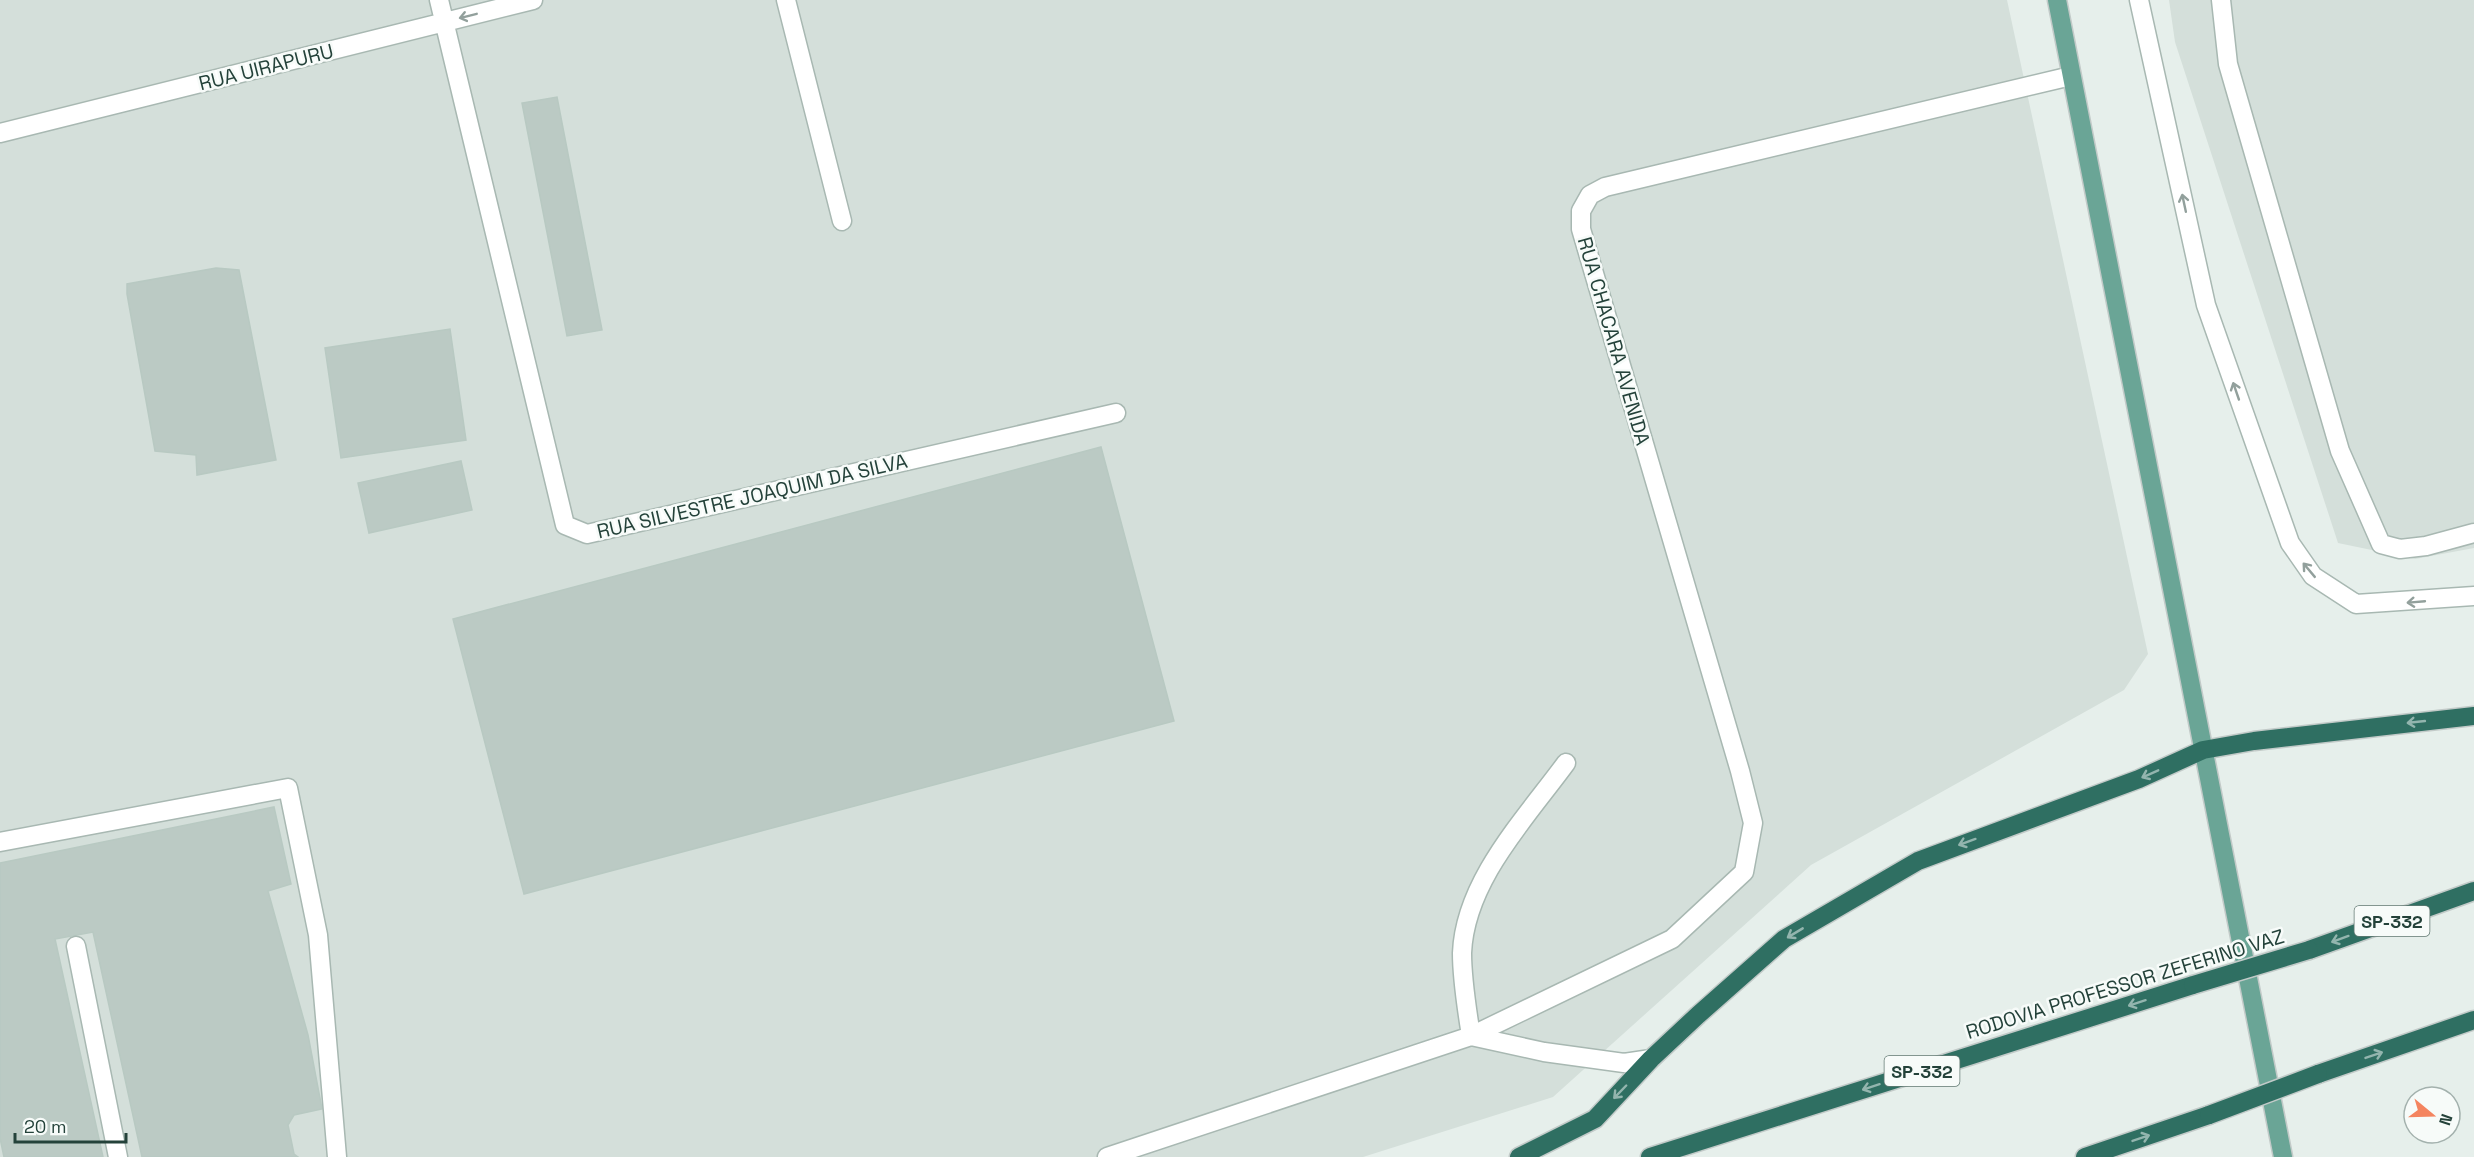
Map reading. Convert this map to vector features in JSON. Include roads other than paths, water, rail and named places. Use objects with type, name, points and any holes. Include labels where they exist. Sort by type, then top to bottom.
[{"type":"highway","points":[[1519,1157],[1595,1119],[1651,1059],[1784,939],[1918,861],[2139,779],[2203,750],[2266,740],[2474,716]]},
{"type":"highway","name":"RODOVIA PROFESSOR ZEFERINO VAZ","points":[[1650,1157],[2309,950],[2474,891]]},
{"type":"highway","points":[[2085,1157],[2474,1020]]},
{"type":"main road","points":[[2058,0],[2283,1157]]},
{"type":"street","name":"RUA SILVESTRE JOAQUIM DA SILVA","points":[[439,0],[565,525],[587,534],[1116,413]]},
{"type":"street","name":"RUA UIRAPURU","points":[[0,134],[532,0]]},
{"type":"street","points":[[786,0],[842,221]]},
{"type":"street","points":[[2139,0],[2206,305],[2289,543],[2313,576],[2356,604],[2474,596]]},
{"type":"street","points":[[2221,0],[2228,64],[2340,451],[2381,544],[2400,549],[2426,546],[2474,533]]},
{"type":"street","name":"RUA CHACARA AVENIDA","points":[[1107,1157],[1471,1036],[1672,939],[1744,872],[1752,823],[1740,771],[1601,301],[1581,229],[1581,211],[1590,195],[1605,187],[2071,76]]},
{"type":"street","points":[[1566,763],[1484,874],[1468,912],[1462,953],[1471,1036],[1544,1052],[1612,1062],[1623,1063],[1651,1059]]},
{"type":"street","points":[[0,842],[288,788],[318,935],[337,1157]]},
{"type":"street","points":[[76,946],[118,1157]]}]
